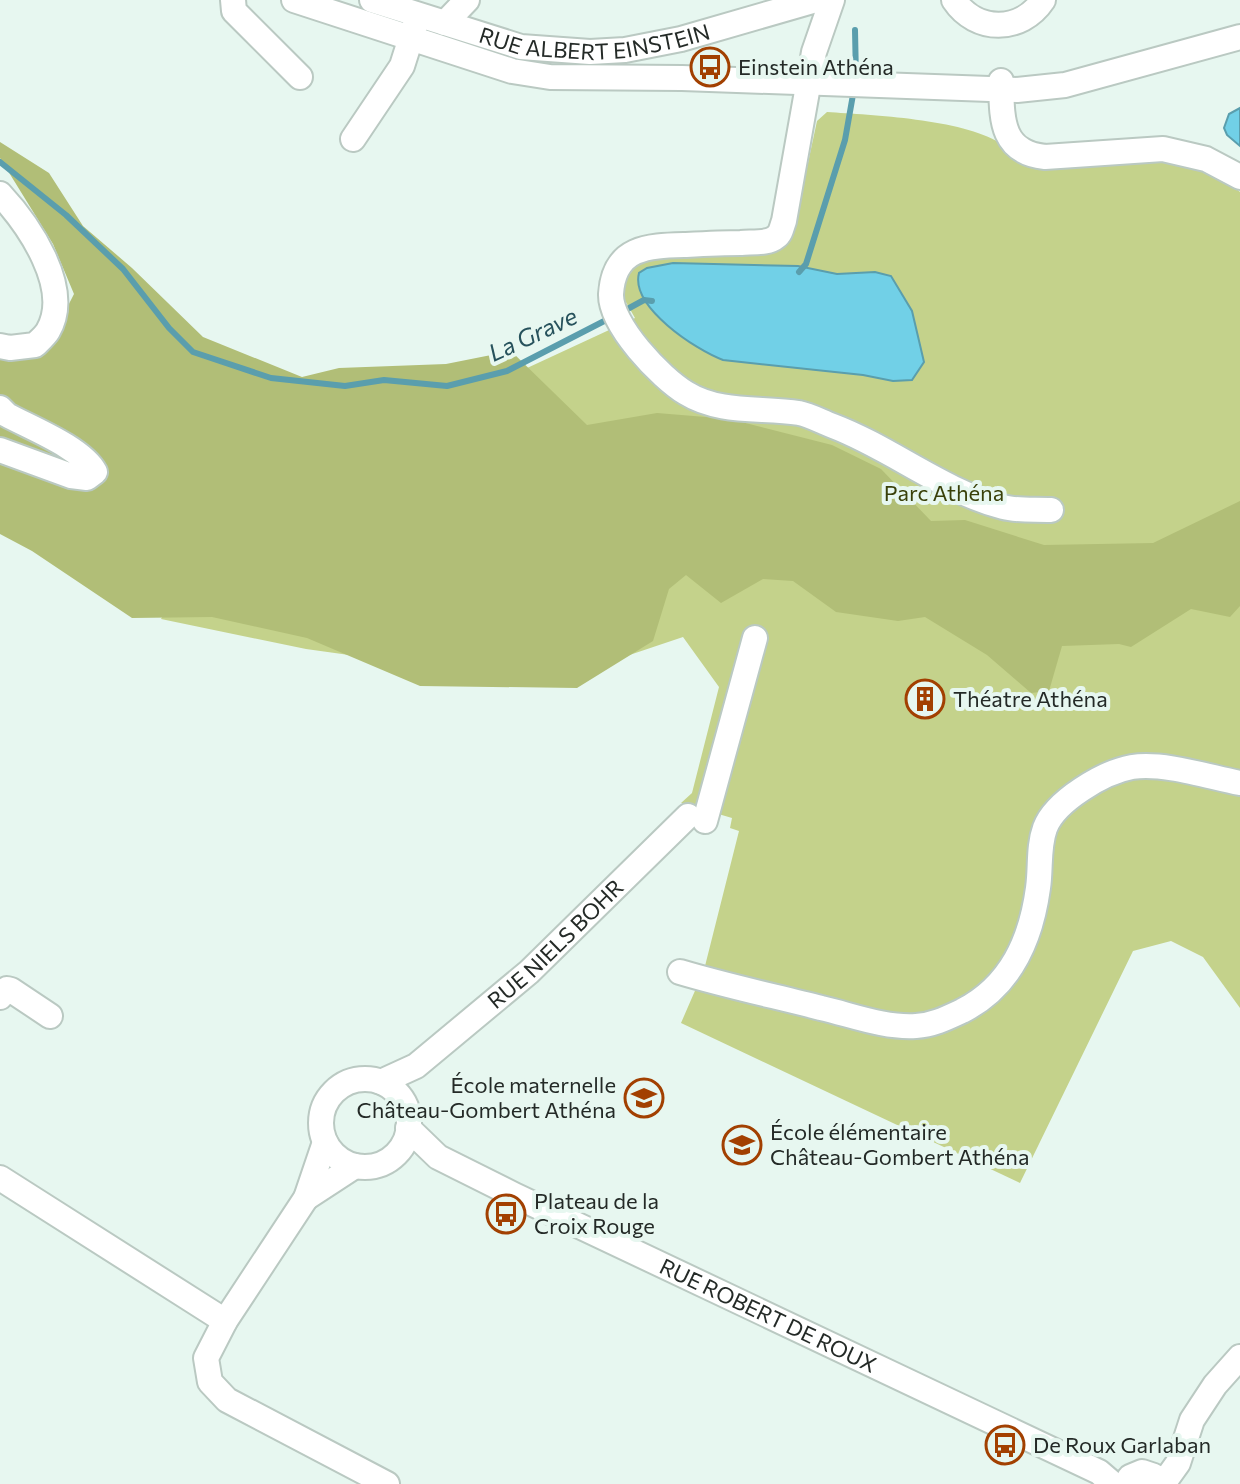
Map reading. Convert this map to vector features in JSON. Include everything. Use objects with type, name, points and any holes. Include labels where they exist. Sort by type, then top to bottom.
[{"type":"street","points":[[233,0],[234,11],[300,77]]},
{"type":"street","points":[[294,0],[512,71],[550,77],[896,86],[1001,85],[1017,90],[1065,85],[1240,37]]},
{"type":"street","name":"RUE ALBERT EINSTEIN","points":[[372,0],[521,47],[590,52],[625,50],[681,39],[816,0]]},
{"type":"street","points":[[445,23],[467,0]]},
{"type":"street","points":[[832,0],[814,52],[818,83],[779,234],[775,239],[758,242],[658,244],[635,250],[621,262],[615,276],[611,294],[613,306],[625,329],[654,367],[687,394],[723,407],[801,414],[848,432],[947,485],[1004,508],[1051,510]]},
{"type":"street","points":[[933,0],[957,4],[973,19],[989,25],[1006,25],[1029,15],[1043,0]]},
{"type":"street","points":[[353,139],[402,66],[418,15]]},
{"type":"street","points":[[1001,85],[1003,122],[1009,138],[1019,149],[1033,155],[1045,157],[1163,149],[1206,159],[1240,177]]},
{"type":"street","points":[[0,194],[16,211],[39,248],[52,278],[54,310],[48,331],[35,345],[0,346]]},
{"type":"street","points":[[0,408],[7,415],[75,452],[91,464],[95,472],[87,478],[71,476],[0,450]]},
{"type":"street","name":"RUE NIELS BOHR","points":[[381,1082],[416,1066],[529,972],[696,818],[755,638]]},
{"type":"street","points":[[680,972],[896,1026],[939,1022],[972,1006],[988,994],[1014,964],[1029,932],[1038,889],[1040,845],[1046,825],[1074,795],[1090,784],[1132,767],[1158,768],[1240,783]]},
{"type":"street","points":[[0,997],[7,989],[11,990],[50,1016]]},
{"type":"street","name":"RUE NIELS BOHR","points":[[403,1101],[416,1066]]},
{"type":"street","points":[[358,1079],[381,1082],[403,1101],[408,1114],[404,1143],[395,1155],[383,1163],[369,1167],[355,1166],[342,1161],[325,1142],[320,1119],[323,1108],[337,1089],[358,1079]]},
{"type":"street","name":"RUE ROBERT DE ROUX","points":[[408,1128],[438,1157],[633,1253],[1134,1480]]},
{"type":"street","points":[[325,1142],[306,1198],[225,1321],[206,1358],[210,1382],[227,1400],[387,1484]]},
{"type":"street","name":"RUE ROBERT DE ROUX","points":[[395,1155],[438,1157]]},
{"type":"street","points":[[306,1198],[355,1166]]},
{"type":"street","points":[[0,1178],[225,1321]]},
{"type":"street","points":[[1134,1480],[1178,1463],[1192,1420],[1215,1385],[1240,1357]]},
{"type":"green space","name":"Parc Athéna","points":[[827,112],[940,123],[984,135],[1000,143],[1091,149],[1162,159],[1221,178],[1240,192],[1240,1008],[1203,957],[1171,941],[1133,951],[1020,1183],[681,1023],[704,970],[739,831],[730,828],[732,818],[681,803],[692,793],[719,687],[683,637],[561,678],[500,676],[306,649],[161,619],[167,608],[512,375],[635,318],[623,297],[621,273],[632,258],[794,228],[817,121]]},
{"type":"green space","points":[[0,142],[49,173],[83,226],[132,268],[203,337],[302,377],[339,368],[446,364],[511,351],[587,425],[657,413],[730,419],[832,445],[881,469],[931,521],[965,520],[1044,545],[1153,543],[1240,501],[1240,606],[1230,617],[1191,609],[1131,647],[1119,644],[1062,646],[1049,691],[1031,693],[987,655],[925,617],[898,621],[836,612],[793,581],[763,579],[721,603],[686,575],[669,589],[653,641],[577,688],[420,686],[307,638],[212,617],[132,618],[32,551],[0,534],[0,360],[46,349],[74,294],[53,244],[0,158]]},
{"type":"water","points":[[1240,108],[1240,146],[1227,135],[1224,128],[1229,114]]},
{"type":"water","points":[[673,263],[798,266],[837,274],[875,272],[891,276],[912,311],[924,362],[912,380],[893,381],[723,360],[682,337],[645,300],[639,286],[639,273],[647,268]]},
{"type":"waterway","name":"La Grave","points":[[855,30],[856,78]]},
{"type":"waterway","name":"La Grave","points":[[799,272],[806,264],[845,140],[854,89]]},
{"type":"waterway","name":"La Grave","points":[[0,162],[66,215],[123,269],[169,328],[193,352],[271,378],[345,386],[384,380],[447,386],[507,371],[612,317]]},
{"type":"waterway","name":"La Grave","points":[[622,312],[644,300],[652,301]]},
{"type":"place","name":"Einstein Athéna","points":[[710,67]]},
{"type":"place","name":"Théatre Athéna","points":[[925,699]]},
{"type":"place","name":"École maternelle Château-Gombert Athéna","points":[[644,1098]]},
{"type":"place","name":"École élémentaire Château-Gombert Athéna","points":[[742,1145]]},
{"type":"place","name":"Plateau de la Croix Rouge","points":[[506,1214]]},
{"type":"place","name":"De Roux Garlaban","points":[[1005,1445]]}]
